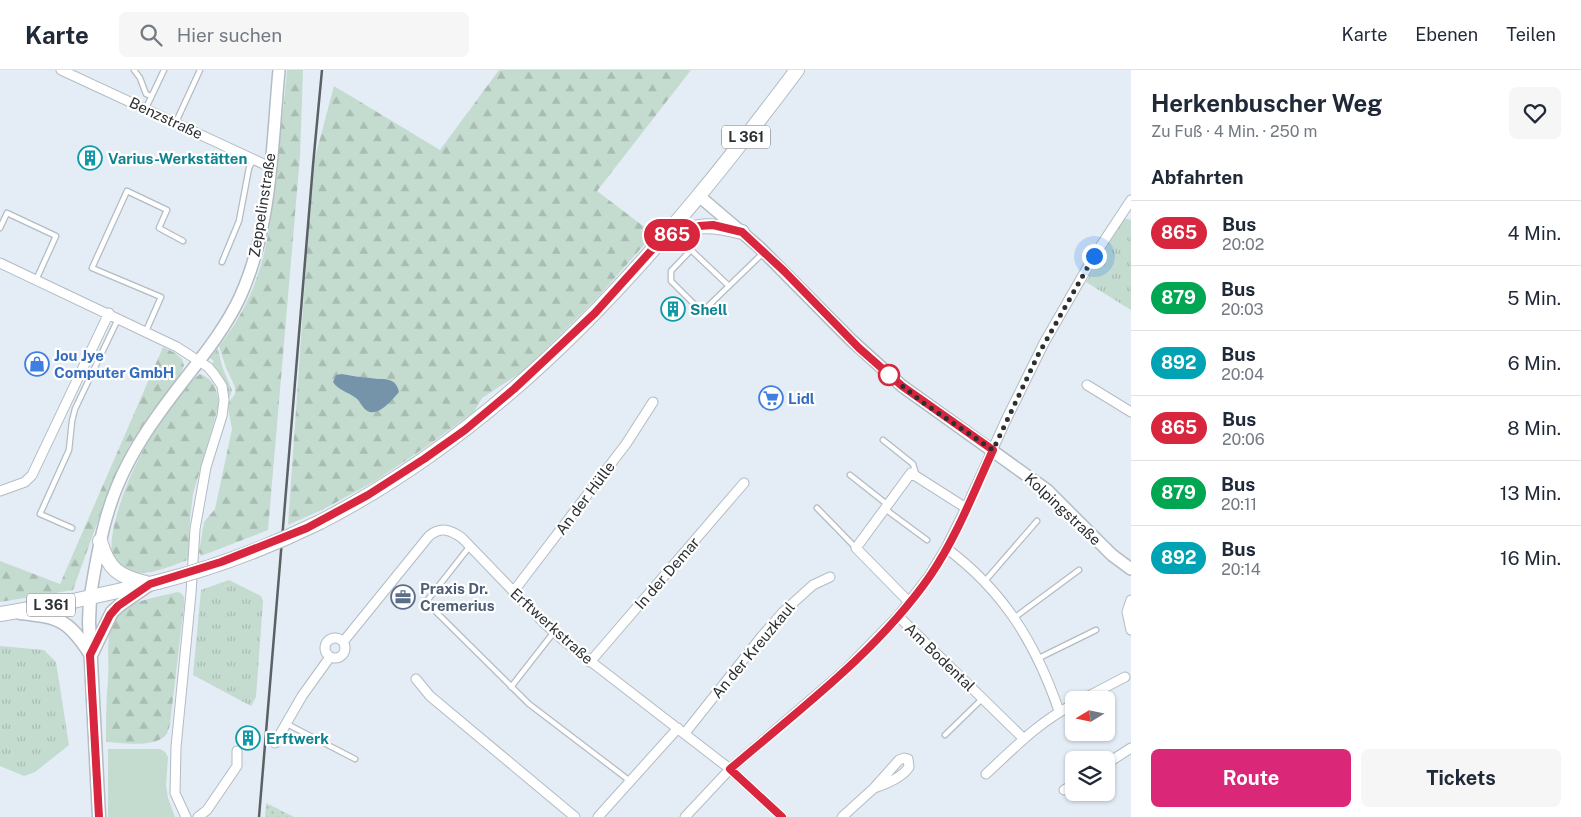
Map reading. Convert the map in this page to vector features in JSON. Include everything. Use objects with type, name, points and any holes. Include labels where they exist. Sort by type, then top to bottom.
[{"type":"main road","name":"L 361","points":[[6,613],[90,598],[154,583],[221,562],[277,541],[320,522],[403,473],[444,445],[479,419],[520,384],[581,328],[699,196],[797,70]]},
{"type":"main road","points":[[659,242],[678,232],[699,226],[713,225],[742,232]]},
{"type":"main road","points":[[100,541],[105,557],[116,571],[127,578],[154,583]]},
{"type":"main road","points":[[90,655],[112,612],[154,583]]},
{"type":"main road","points":[[90,598],[90,655],[99,817]]},
{"type":"main road","points":[[6,613],[41,615],[68,625],[79,636],[90,655]]},
{"type":"street","name":"Zeppelinstraße","points":[[90,598],[100,541],[110,504],[138,446],[230,315],[247,279],[260,234],[270,167],[279,70]]},
{"type":"street","name":"Benzstraße","points":[[67,71],[270,167]]},
{"type":"street","name":"Kolpingstraße","points":[[699,196],[764,252],[856,345],[902,386],[1047,490],[1112,555],[1131,569]]},
{"type":"street","points":[[685,817],[730,769],[824,690],[898,616],[929,576],[946,548],[966,508],[1050,333],[1094,256],[1129,207]]},
{"type":"street","points":[[0,263],[177,346],[214,374],[222,386],[224,400],[222,416],[206,467],[195,529],[191,594],[185,645],[174,784],[176,799],[186,817]]},
{"type":"street","points":[[0,491],[25,482],[32,475],[109,314]]},
{"type":"street","points":[[1088,385],[1131,412]]},
{"type":"street","name":"An der Hülle","points":[[514,592],[626,444],[653,402]]},
{"type":"street","points":[[909,602],[856,548],[911,473],[966,508]]},
{"type":"street","name":"In der Demar","points":[[590,662],[744,484]]},
{"type":"street","name":"Erftwerkstraße","points":[[343,642],[349,629],[429,536],[434,531],[449,530],[470,546],[554,632],[590,662],[730,769],[782,817]]},
{"type":"street","points":[[946,548],[985,581],[1014,618],[1039,658],[1059,711]]},
{"type":"street","name":"An der Kreuzkaul","points":[[598,817],[630,781],[681,730],[783,612],[813,585],[830,577]]},
{"type":"street","points":[[1131,600],[1127,610],[1131,630]]},
{"type":"street","name":"Am Bodental","points":[[898,616],[1024,739]]},
{"type":"street","name":"Erftwerkstraße","points":[[338,638],[343,642],[345,649],[342,655],[337,658],[330,657],[325,649],[328,640],[338,638]]},
{"type":"street","name":"Erftwerkstraße","points":[[275,743],[302,696],[330,657]]},
{"type":"street","points":[[1099,691],[1125,678]]},
{"type":"street","points":[[416,679],[430,696],[575,817]]},
{"type":"street","points":[[986,774],[1024,739],[1065,708]]},
{"type":"street","points":[[1115,758],[1131,748]]},
{"type":"street","points":[[198,817],[207,810],[237,766],[237,751]]},
{"type":"street","points":[[842,817],[874,788]]},
{"type":"lane","points":[[134,70],[139,76],[146,94],[152,96]]},
{"type":"lane","points":[[146,108],[164,70]]},
{"type":"lane","points":[[176,122],[200,70]]},
{"type":"lane","points":[[222,262],[239,221],[249,168],[254,160]]},
{"type":"lane","points":[[146,331],[161,297],[92,268],[127,191],[167,210],[159,228],[183,240]]},
{"type":"lane","points":[[0,228],[7,213],[56,236],[36,280]]},
{"type":"lane","points":[[729,286],[691,250],[671,271],[672,281],[702,312],[729,286],[764,252]]},
{"type":"lane","points":[[72,528],[40,514],[69,450],[75,409],[118,318]]},
{"type":"lane","points":[[884,440],[913,464],[917,477]]},
{"type":"lane","points":[[850,475],[927,540]]},
{"type":"lane","points":[[816,508],[856,548]]},
{"type":"lane","points":[[985,581],[1038,521]]},
{"type":"lane","points":[[470,546],[426,602],[511,687],[537,710],[630,781]]},
{"type":"lane","points":[[1014,618],[1079,570]]},
{"type":"lane","points":[[1039,658],[1096,630]]},
{"type":"lane","points":[[511,687],[554,632]]},
{"type":"lane","name":"Am Bodental","points":[[945,735],[983,698]]},
{"type":"lane","points":[[287,724],[355,759]]},
{"type":"green space","points":[[287,70],[303,70],[300,156],[268,530],[201,556],[199,552],[204,522],[215,509],[232,429],[228,408],[229,402],[235,394],[235,387],[219,346],[236,322],[248,298],[258,274],[265,249],[274,197]]},
{"type":"green space","points":[[499,70],[691,70],[597,191],[647,229],[651,237],[599,296],[522,372],[482,398],[474,412],[375,481],[324,509],[288,525],[313,165],[334,86],[440,150]],"holes":[[[342,374],[373,379],[380,378],[361,403]]]},
{"type":"green space","points":[[1123,218],[1131,220],[1131,310],[1086,282]]},
{"type":"green space","points":[[163,347],[182,359],[184,366],[178,379],[129,446],[104,504],[73,590],[0,602],[0,561],[60,584]]},
{"type":"green space","points":[[218,348],[222,366],[232,390],[229,399],[226,384],[212,364],[214,361],[210,358]]},
{"type":"green space","points":[[200,374],[212,382],[219,404],[193,494],[188,560],[148,572],[140,573],[125,570],[115,562],[111,544],[123,494],[144,448],[181,393]]},
{"type":"green space","points":[[229,580],[261,596],[263,601],[256,697],[251,706],[193,675],[201,590]]},
{"type":"green space","points":[[177,592],[181,593],[184,597],[184,605],[170,724],[167,733],[161,739],[154,742],[129,744],[106,742],[109,641],[113,623],[118,615],[130,605]]},
{"type":"green space","points":[[0,646],[44,650],[56,662],[69,745],[35,772],[24,776],[0,766]]},
{"type":"green space","points":[[108,749],[160,749],[165,752],[168,757],[166,785],[168,798],[175,817],[108,817]]},
{"type":"green space","points":[[266,803],[294,817],[265,817]]},
{"type":"water","points":[[342,374],[392,381],[399,392],[380,410],[370,412],[356,398],[335,385],[333,382],[336,375]]},
{"type":"railway","points":[[259,817],[322,70]]},
{"type":"bus line","name":"865","points":[[99,817],[90,655],[110,615],[118,606],[150,584],[188,574],[277,541],[336,514],[382,487],[465,430],[497,404],[573,335],[610,298],[659,242],[689,228],[713,225],[742,232],[784,271],[859,348],[902,386],[922,402],[993,450],[938,562],[898,616],[834,681],[730,769],[782,817]]},
{"type":"place","name":"Varius-Werkstätten","points":[[90,158]]},
{"type":"place","name":"Shell","points":[[673,309]]},
{"type":"place","name":"Jou Jye Computer GmbH","points":[[37,364]]},
{"type":"place","name":"Lidl","points":[[771,398]]},
{"type":"place","name":"Praxis Dr. Cremerius","points":[[403,597]]},
{"type":"place","name":"Erftwerk","points":[[248,738]]},
{"type":"route","points":[[889,375],[922,402],[993,450],[1038,355],[1094,256]]}]
